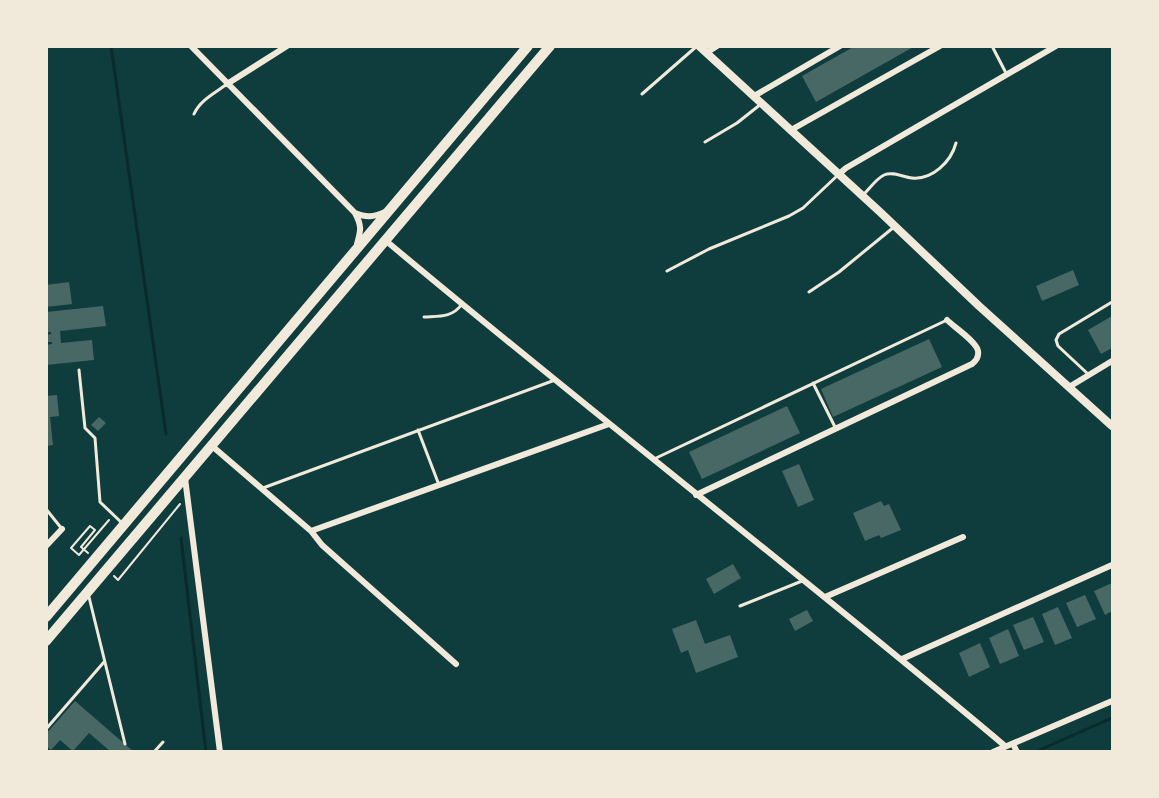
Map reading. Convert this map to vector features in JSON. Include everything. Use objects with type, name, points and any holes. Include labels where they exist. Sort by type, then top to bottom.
[{"type":"highway","points":[[46,617],[528,46]]},
{"type":"highway","points":[[46,641],[550,46]]},
{"type":"street","points":[[191,46],[355,213],[361,231],[354,253]]},
{"type":"street","points":[[227,84],[287,46]]},
{"type":"street","points":[[698,46],[754,96],[760,105],[863,196],[979,306],[1113,426]]},
{"type":"street","points":[[706,53],[717,46]]},
{"type":"street","points":[[754,96],[840,46]]},
{"type":"street","points":[[791,130],[940,46]]},
{"type":"street","points":[[839,174],[1056,46]]},
{"type":"street","points":[[355,213],[371,217],[391,209]]},
{"type":"street","points":[[385,240],[696,495],[902,659],[1005,746]]},
{"type":"street","points":[[696,495],[972,364],[979,355],[975,344],[946,320]]},
{"type":"street","points":[[1069,387],[1113,361]]},
{"type":"street","points":[[311,531],[609,424]]},
{"type":"street","points":[[212,446],[311,531],[322,545],[456,664]]},
{"type":"street","points":[[185,477],[220,752]]},
{"type":"street","points":[[46,546],[62,529]]},
{"type":"street","points":[[825,597],[963,537]]},
{"type":"street","points":[[902,659],[1113,565]]},
{"type":"street","points":[[993,752],[1113,701]]},
{"type":"street","points":[[1013,744],[1017,752]]},
{"type":"lane","points":[[642,94],[698,46]]},
{"type":"lane","points":[[992,46],[1007,75]]},
{"type":"lane","points":[[194,114],[201,102],[227,84]]},
{"type":"lane","points":[[705,142],[760,105]]},
{"type":"lane","points":[[863,196],[887,174],[923,178],[950,158],[956,143]]},
{"type":"lane","points":[[667,271],[709,249],[789,216],[803,208],[839,174]]},
{"type":"lane","points":[[809,292],[895,226]]},
{"type":"lane","points":[[1089,375],[1058,346],[1056,340],[1059,334],[1113,302]]},
{"type":"lane","points":[[424,317],[448,316],[457,311],[462,304]]},
{"type":"lane","points":[[654,459],[946,320]]},
{"type":"lane","points":[[78,370],[85,428],[95,438],[100,502],[124,525]]},
{"type":"lane","points":[[261,488],[555,380]]},
{"type":"lane","points":[[813,383],[835,429]]},
{"type":"lane","points":[[418,430],[439,485]]},
{"type":"lane","points":[[46,509],[62,529]]},
{"type":"lane","points":[[740,606],[804,580]]},
{"type":"lane","points":[[88,592],[125,744]]},
{"type":"lane","points":[[46,729],[104,662]]},
{"type":"lane","points":[[154,752],[163,742]]},
{"type":"path","points":[[118,579],[188,495]]},
{"type":"path","points":[[81,547],[95,530],[90,526],[71,548],[79,555],[114,515]]},
{"type":"building","points":[[855,46],[915,46],[816,102],[802,76]]},
{"type":"building","points":[[1073,270],[1079,285],[1042,301],[1036,286]]},
{"type":"building","points":[[69,282],[72,304],[46,307],[46,285]]},
{"type":"building","points":[[103,306],[106,326],[60,331],[61,343],[92,340],[94,360],[46,365],[46,345],[52,342],[46,342],[46,335],[51,332],[46,332],[46,312]]},
{"type":"building","points":[[1112,316],[1112,348],[1101,354],[1088,330]]},
{"type":"building","points":[[929,339],[942,367],[833,417],[821,389]]},
{"type":"building","points":[[57,395],[59,416],[50,417],[53,445],[46,446],[46,396]]},
{"type":"building","points":[[787,406],[800,433],[702,479],[689,452]]},
{"type":"building","points":[[99,417],[106,423],[98,431],[91,425]]},
{"type":"building","points":[[799,464],[814,500],[798,507],[782,471]]},
{"type":"building","points":[[881,501],[884,506],[889,504],[901,530],[881,538],[879,535],[865,541],[853,513]]},
{"type":"building","points":[[733,564],[741,578],[714,594],[706,579]]},
{"type":"building","points":[[1112,583],[1112,611],[1105,615],[1094,591]]},
{"type":"building","points":[[1085,595],[1096,619],[1077,627],[1066,603]]},
{"type":"building","points":[[1058,607],[1072,638],[1055,645],[1042,614]]},
{"type":"building","points":[[807,610],[813,621],[795,631],[789,619]]},
{"type":"building","points":[[1033,617],[1044,642],[1024,650],[1013,625]]},
{"type":"building","points":[[696,620],[705,644],[730,635],[738,657],[696,673],[688,650],[681,653],[672,629]]},
{"type":"building","points":[[1008,629],[1019,656],[1000,664],[989,638]]},
{"type":"building","points":[[980,643],[990,667],[969,677],[959,653]]},
{"type":"building","points":[[75,701],[134,752],[111,752],[89,733],[73,751],[60,740],[51,750],[46,746],[46,734]]},
{"type":"waterway","points":[[111,46],[166,434]]},
{"type":"waterway","points":[[181,538],[206,752]]},
{"type":"waterway","points":[[1035,752],[1112,718]]}]
